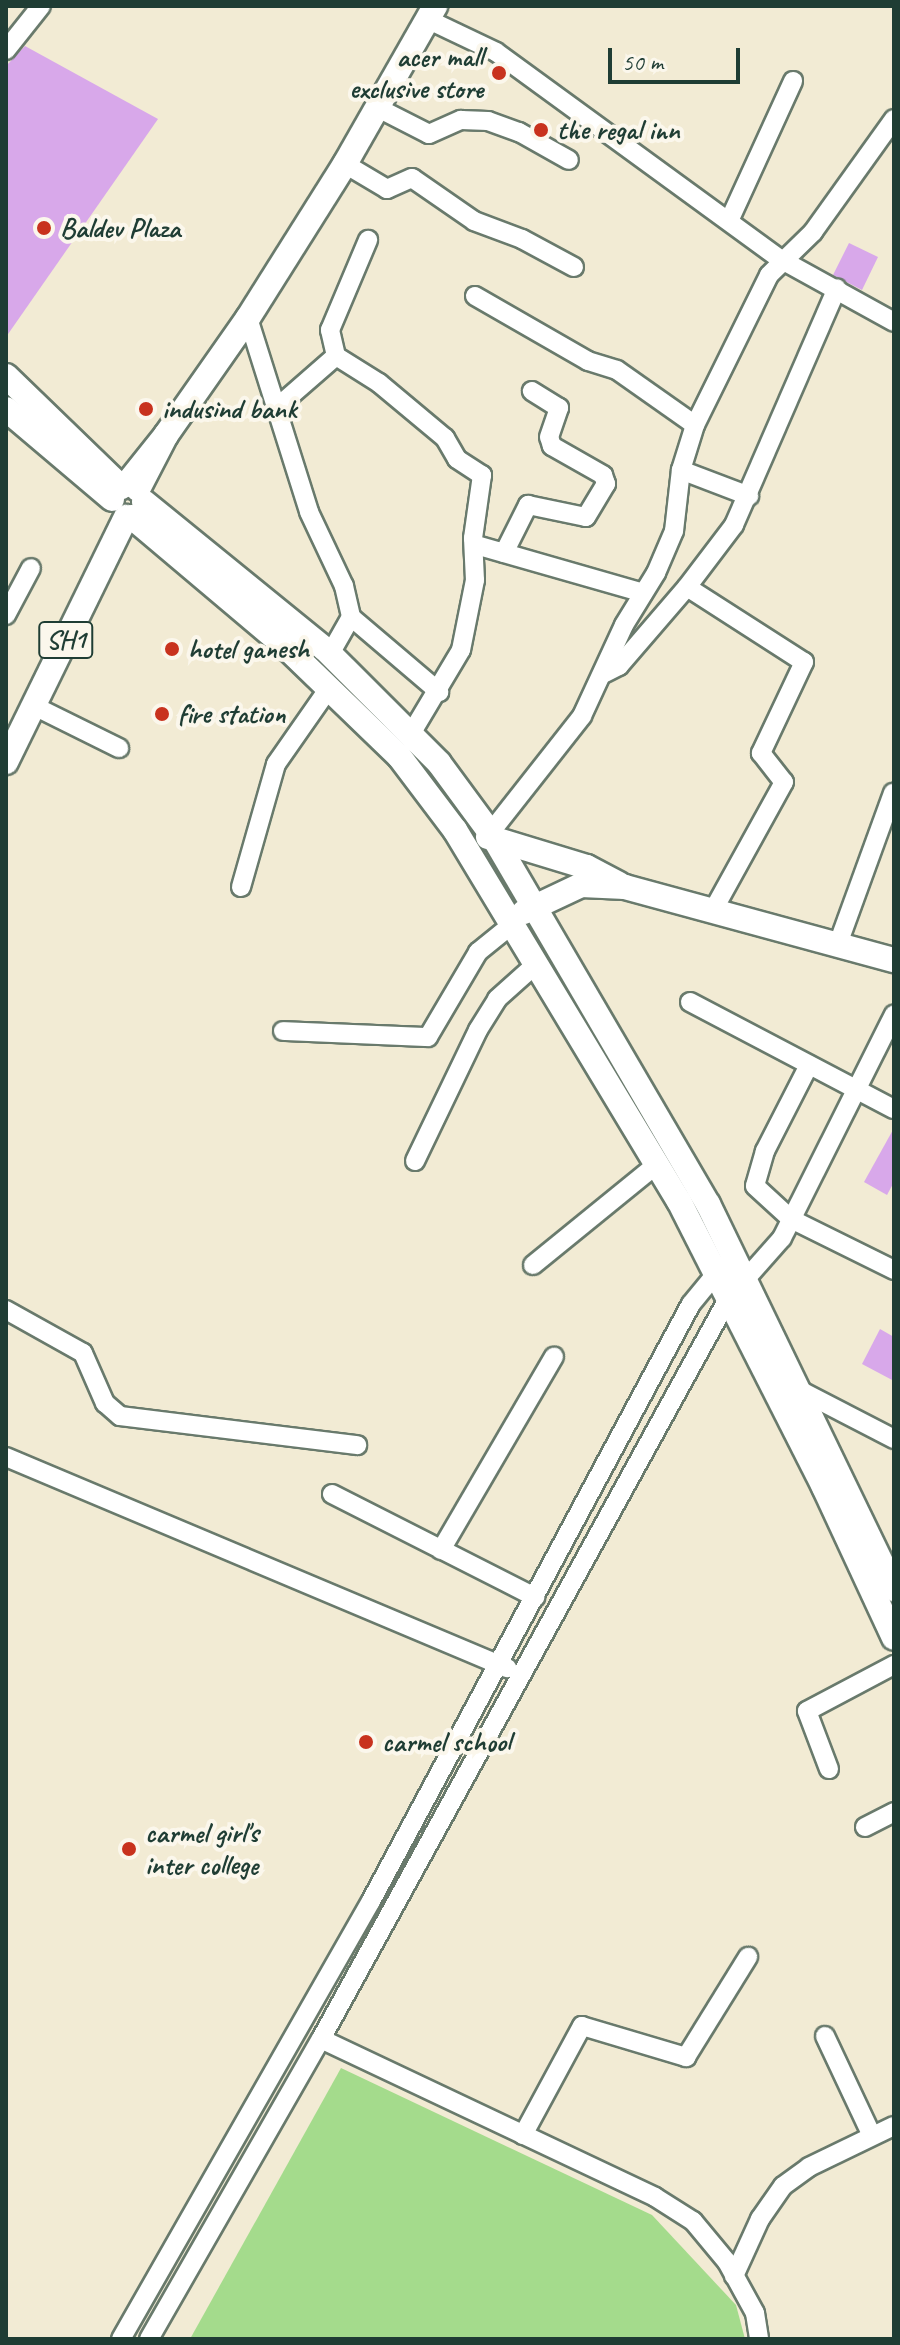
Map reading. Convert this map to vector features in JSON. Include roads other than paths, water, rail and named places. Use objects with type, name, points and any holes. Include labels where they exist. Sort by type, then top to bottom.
[{"type":"main road","points":[[126,501],[166,435],[248,318],[345,164],[432,13]]},
{"type":"main road","points":[[6,376],[126,501],[399,756],[455,830],[656,1165],[728,1299],[894,1638]]},
{"type":"main road","points":[[6,409],[330,654],[439,763],[492,836],[537,906],[735,1256],[894,1589]]},
{"type":"main road","name":"SH1","points":[[6,762],[126,501]]},
{"type":"main road","name":"SH1","points":[[6,725],[126,501]]},
{"type":"main road","points":[[455,830],[492,836],[587,867],[625,887]]},
{"type":"main road","points":[[509,922],[581,885],[625,887],[894,960]]},
{"type":"street","points":[[6,50],[41,6]]},
{"type":"street","points":[[432,13],[496,52],[639,152],[662,177],[780,259],[894,322]]},
{"type":"street","points":[[729,221],[793,81]]},
{"type":"street","points":[[378,108],[429,134],[461,120],[488,121],[519,132],[569,160]]},
{"type":"street","points":[[492,836],[582,716],[605,673],[674,531],[681,470],[695,425],[780,259],[813,232],[894,119]]},
{"type":"street","points":[[345,164],[387,189],[412,178],[474,221],[522,239],[574,267]]},
{"type":"street","points":[[368,240],[330,330],[336,356],[379,383],[445,438],[457,459],[482,475],[461,650],[439,692],[411,734]]},
{"type":"street","points":[[605,673],[619,666],[712,558],[749,496],[837,288]]},
{"type":"street","points":[[475,296],[588,361],[617,370],[695,425]]},
{"type":"street","points":[[248,318],[274,410],[309,512],[344,586],[351,617],[439,692]]},
{"type":"street","points":[[274,410],[336,356]]},
{"type":"street","points":[[504,553],[528,505],[586,517],[606,484],[603,475],[549,442],[559,408],[532,391]]},
{"type":"street","points":[[681,470],[749,496]]},
{"type":"street","points":[[476,545],[643,593]]},
{"type":"street","points":[[6,615],[31,568]]},
{"type":"street","points":[[687,587],[804,662],[761,753],[784,782],[714,909]]},
{"type":"street","points":[[330,654],[351,617]]},
{"type":"street","points":[[241,887],[276,764],[329,688]]},
{"type":"street","points":[[34,706],[119,748]]},
{"type":"street","points":[[838,944],[893,793]]},
{"type":"street","points":[[283,1031],[428,1037],[478,952],[509,922]]},
{"type":"street","points":[[415,1161],[478,1030],[497,999],[535,965]]},
{"type":"street","points":[[690,1002],[894,1109]]},
{"type":"street","points":[[149,2339],[321,2039],[728,1299],[748,1283],[791,1219],[894,1014]]},
{"type":"street","points":[[809,1065],[756,1173],[755,1186],[765,1200],[791,1219],[894,1270]]},
{"type":"street","points":[[533,1265],[656,1165]]},
{"type":"street","points":[[121,2339],[371,1901],[691,1304],[714,1272],[735,1256]]},
{"type":"street","points":[[6,1310],[83,1353],[105,1403],[120,1416],[357,1445]]},
{"type":"street","points":[[441,1550],[554,1357]]},
{"type":"street","points":[[801,1391],[894,1439]]},
{"type":"street","points":[[6,1457],[520,1674]]},
{"type":"street","points":[[332,1494],[535,1597]]},
{"type":"street","points":[[829,1769],[807,1711],[894,1665]]},
{"type":"street","points":[[865,1827],[894,1812]]},
{"type":"street","points":[[523,2135],[574,2032],[582,2026],[686,2057],[748,1957]]},
{"type":"street","points":[[825,2036],[872,2136]]},
{"type":"street","points":[[321,2039],[523,2135],[693,2221],[734,2276],[755,2313],[759,2339]]},
{"type":"street","points":[[734,2276],[760,2219],[783,2186],[894,2126]]},
{"type":"street","points":[[169,2256],[190,2267]]},
{"type":"place","name":"acer mall exclusive store","points":[[499,73]]},
{"type":"place","name":"the regal inn","points":[[541,130]]},
{"type":"place","name":"Baldev Plaza","points":[[44,228]]},
{"type":"place","name":"indusind bank","points":[[146,409]]},
{"type":"place","name":"hotel ganesh","points":[[172,649]]},
{"type":"place","name":"fire station","points":[[162,714]]},
{"type":"place","name":"carmel school","points":[[366,1742]]},
{"type":"place","name":"carmel girl's inter college","points":[[129,1849]]}]
